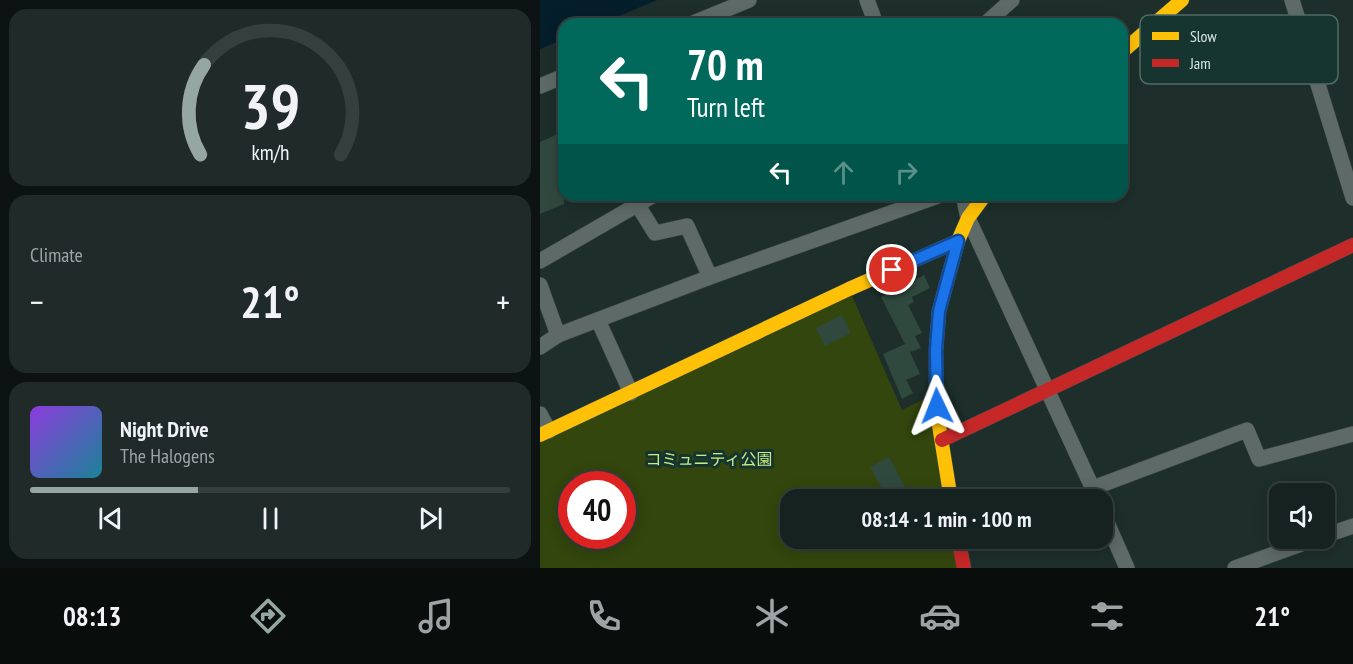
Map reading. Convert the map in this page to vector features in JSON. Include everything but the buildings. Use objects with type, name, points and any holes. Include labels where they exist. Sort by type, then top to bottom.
[{"type":"street","points":[[706,18],[749,0]]},
{"type":"street","points":[[867,0],[874,18]]},
{"type":"street","points":[[992,18],[1012,0]]},
{"type":"street","points":[[1292,0],[1297,15]]},
{"type":"street","points":[[1163,15],[1178,1]]},
{"type":"street","points":[[1128,47],[1140,36]]},
{"type":"street","points":[[540,86],[558,78]]},
{"type":"street","points":[[1318,84],[1353,198]]},
{"type":"street","points":[[540,261],[643,201]]},
{"type":"street","points":[[540,347],[558,335],[710,277],[924,201]]},
{"type":"street","points":[[964,201],[968,218],[1093,489]]},
{"type":"street","points":[[949,489],[936,393],[939,311],[958,241],[968,218],[981,201]]},
{"type":"street","points":[[637,204],[655,233],[687,226],[710,277]]},
{"type":"street","points":[[540,414],[545,433],[849,289],[958,241]]},
{"type":"street","points":[[942,440],[1353,245]]},
{"type":"street","points":[[540,285],[558,335]]},
{"type":"street","points":[[598,320],[631,393]]},
{"type":"street","points":[[1107,489],[1247,430],[1259,459],[1353,434]]},
{"type":"street","points":[[1335,532],[1353,526]]},
{"type":"street","points":[[1113,536],[1127,568]]},
{"type":"street","points":[[960,549],[964,568]]},
{"type":"street","points":[[1235,568],[1288,549]]},
{"type":"green space","name":"コミュニティ公園","points":[[849,289],[902,410],[936,393],[950,489],[780,489],[780,549],[959,549],[962,568],[540,568],[540,435]]},
{"type":"water","points":[[540,0],[657,0],[614,18],[558,18],[558,42],[540,49]]},
{"type":"traffic: slow","points":[[1165,15],[1182,0]]},
{"type":"traffic: slow","points":[[1128,47],[1140,36]]},
{"type":"traffic: slow","points":[[949,489],[936,393],[939,311],[958,241],[968,218],[981,201]]},
{"type":"traffic: slow","points":[[540,435],[849,289],[958,241]]},
{"type":"traffic: jam","points":[[942,440],[1353,245]]},
{"type":"traffic: jam","points":[[960,549],[964,568]]},
{"type":"route","points":[[892,270],[958,241],[939,311],[936,350],[937,406]]}]
